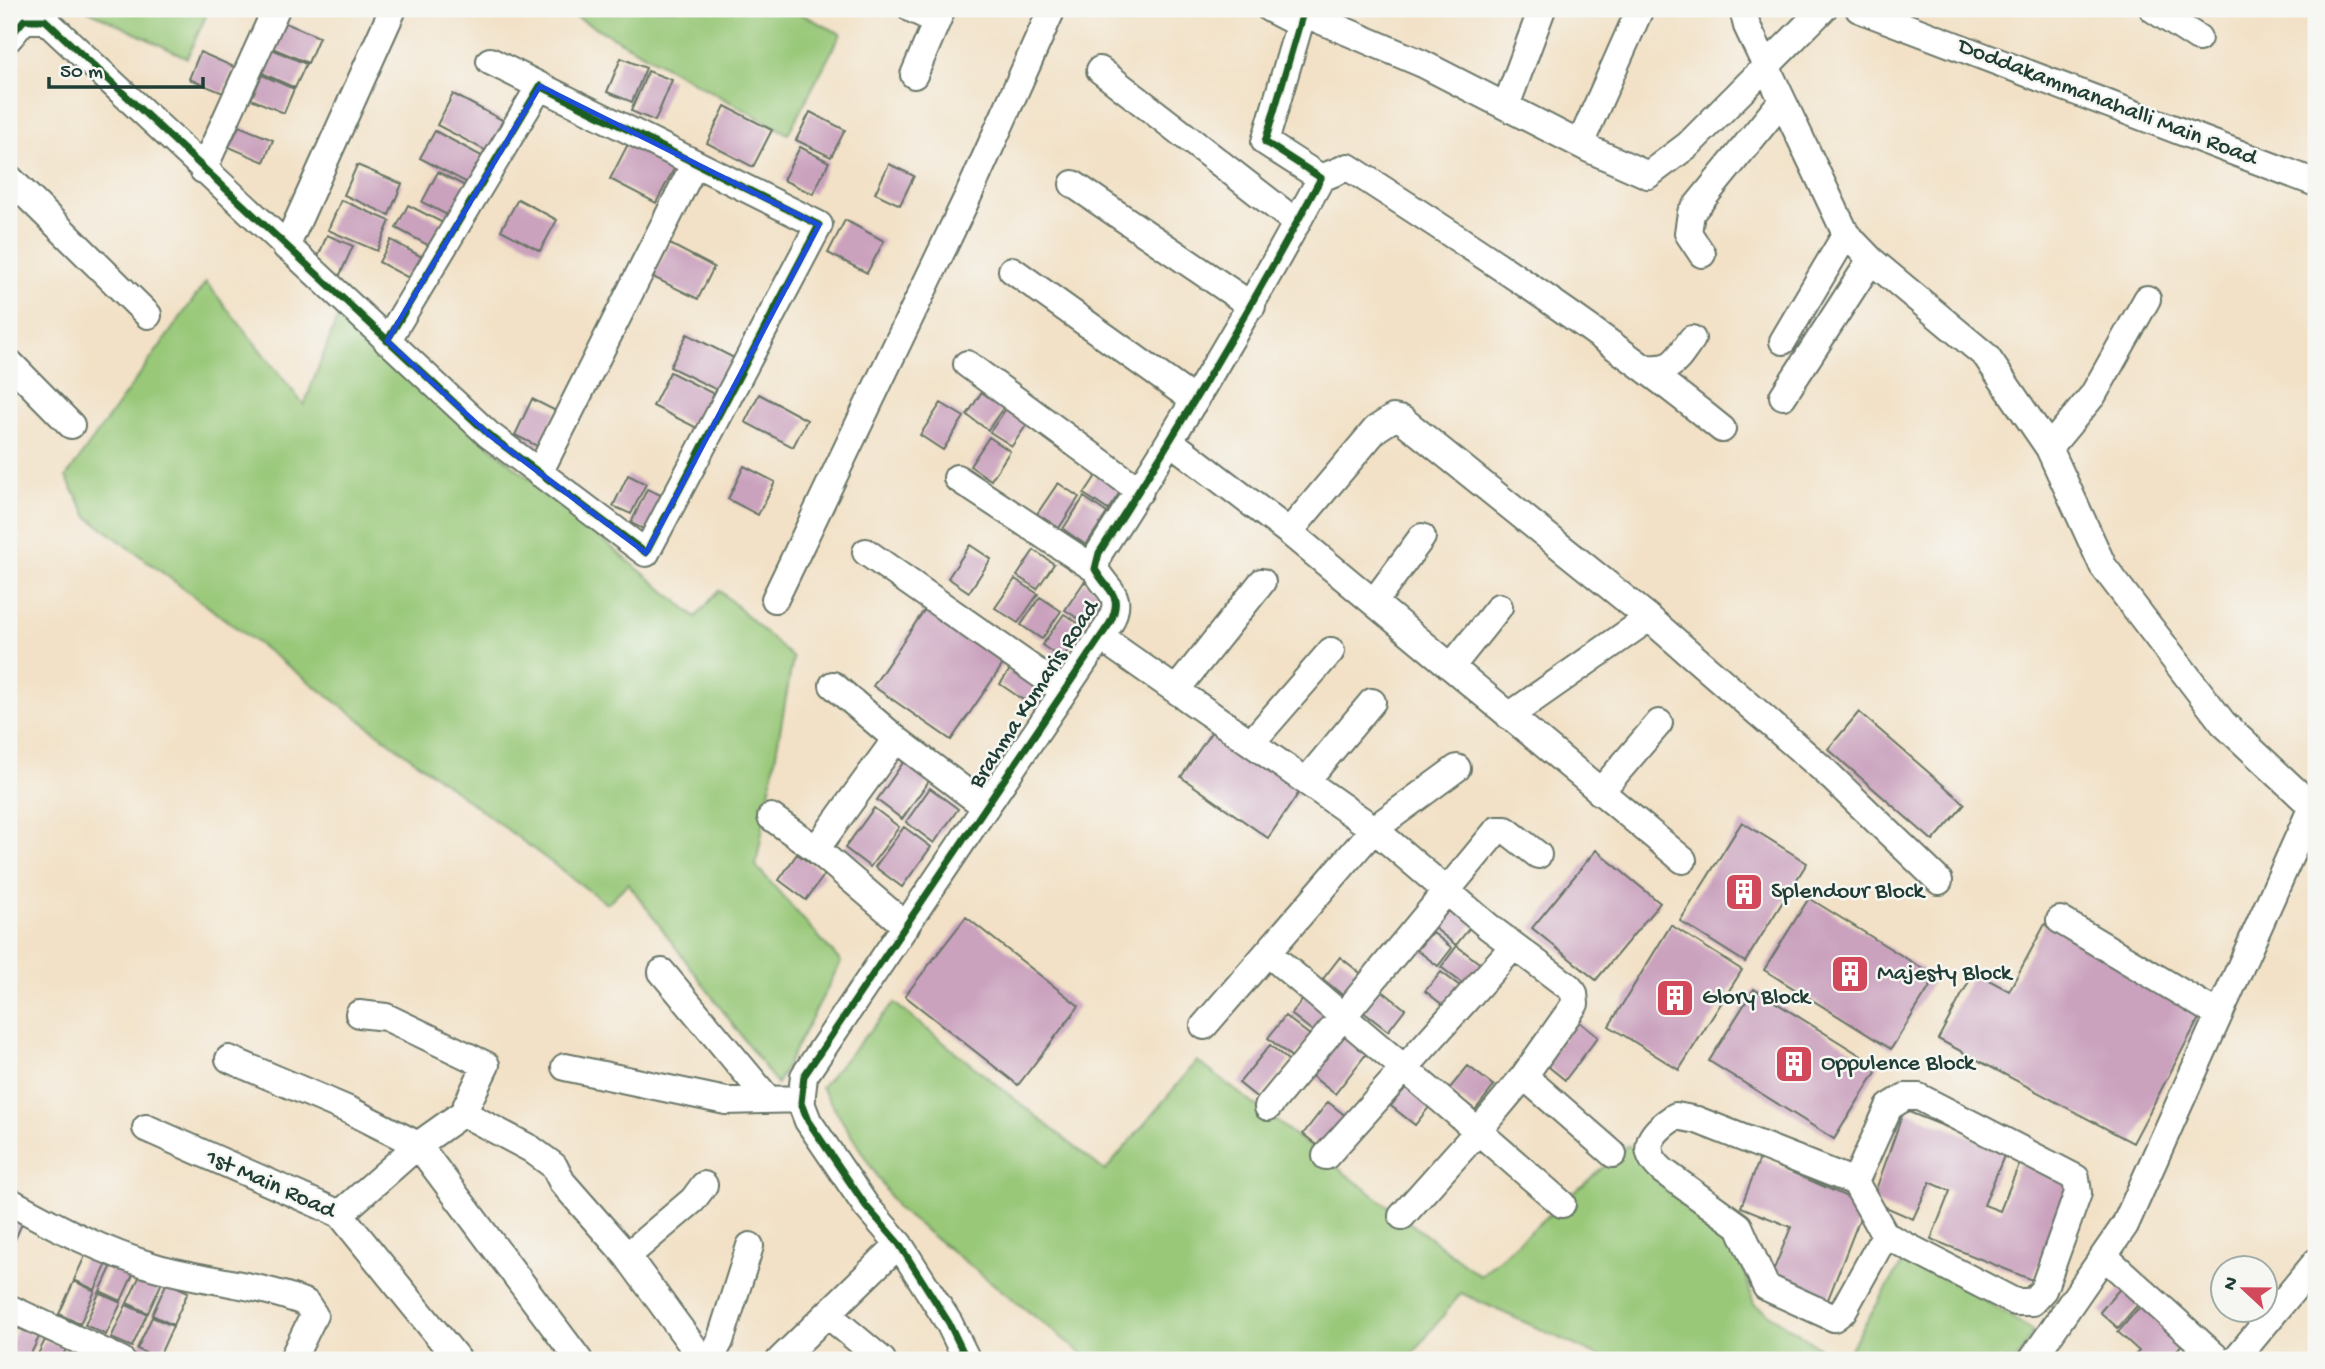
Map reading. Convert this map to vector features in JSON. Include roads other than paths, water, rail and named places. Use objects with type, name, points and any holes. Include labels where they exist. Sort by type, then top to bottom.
[{"type":"street","points":[[203,170],[276,9]]},
{"type":"street","points":[[286,247],[393,9]]},
{"type":"street","points":[[912,9],[940,15],[914,75]]},
{"type":"street","points":[[775,599],[969,194],[1052,9]]},
{"type":"street","points":[[1270,9],[1302,15],[1423,64],[1580,144],[1648,175],[1688,145],[1823,9]]},
{"type":"street","points":[[1506,106],[1542,9]]},
{"type":"street","points":[[1580,144],[1640,9]]},
{"type":"street","points":[[1743,9],[1746,26],[1846,233],[1871,260],[1986,356],[2049,448],[2103,566],[2223,723],[2314,808],[2126,1225],[2032,1360]]},
{"type":"street","name":"Doddakammanahalli Main Road","points":[[1859,9],[1900,16],[2316,183]]},
{"type":"street","points":[[2153,9],[2198,38]]},
{"type":"street","points":[[1302,15],[1265,142],[1321,178],[1348,167],[1497,263],[1647,368],[1722,429]]},
{"type":"street","points":[[9,38],[24,20],[45,20],[488,434],[646,553],[819,225],[490,61]]},
{"type":"street","points":[[1100,70],[1297,223]]},
{"type":"street","points":[[387,341],[540,86]]},
{"type":"street","points":[[1702,254],[1688,233],[1691,213],[1782,101]]},
{"type":"street","points":[[539,473],[695,163]]},
{"type":"street","points":[[9,178],[148,315]]},
{"type":"street","name":"Brahma Kumaris Road","points":[[802,1099],[804,1076],[1118,607],[1115,594],[1095,569],[1099,553],[1171,442],[1252,306],[1321,178]]},
{"type":"street","points":[[1073,184],[1252,306]]},
{"type":"street","points":[[1783,341],[1846,233]]},
{"type":"street","points":[[1783,396],[1871,260]]},
{"type":"street","points":[[1012,270],[1195,401]]},
{"type":"street","points":[[2049,448],[2094,395],[2147,299]]},
{"type":"street","points":[[1647,368],[1665,369],[1673,365],[1692,339]]},
{"type":"street","points":[[9,362],[71,425]]},
{"type":"street","points":[[967,364],[1140,491]]},
{"type":"street","points":[[1289,532],[1376,429],[1393,418],[1403,420],[1649,618],[1815,762],[1939,881]]},
{"type":"street","points":[[1171,442],[1289,532],[1683,860]]},
{"type":"street","points":[[957,478],[1095,569]]},
{"type":"street","points":[[1374,602],[1422,537]]},
{"type":"street","points":[[866,552],[1063,691]]},
{"type":"street","points":[[1177,690],[1262,582]]},
{"type":"street","points":[[1451,667],[1499,607]]},
{"type":"street","points":[[1509,716],[1649,618]]},
{"type":"street","points":[[1100,637],[1374,830],[1513,947],[1569,988],[1576,999],[1571,1011],[1524,1076],[1402,1216]]},
{"type":"street","points":[[1251,743],[1331,651]]},
{"type":"street","points":[[833,685],[896,739],[986,807]]},
{"type":"street","points":[[1306,781],[1372,702]]},
{"type":"street","points":[[1600,792],[1660,723]]},
{"type":"street","points":[[816,849],[896,739]]},
{"type":"street","points":[[1204,1026],[1374,830],[1457,768]]},
{"type":"street","points":[[771,817],[816,849],[906,926]]},
{"type":"street","points":[[1268,1107],[1497,830],[1506,830],[1538,855]]},
{"type":"street","points":[[2060,920],[2219,1015]]},
{"type":"street","points":[[1326,1156],[1513,947]]},
{"type":"street","points":[[1268,953],[1562,1204]]},
{"type":"street","points":[[662,972],[768,1100]]},
{"type":"street","points":[[340,1214],[418,1145],[463,1113],[486,1065],[386,1017],[359,1014]]},
{"type":"street","points":[[229,1059],[351,1111],[418,1145],[579,1360]]},
{"type":"street","points":[[565,1067],[726,1101],[802,1099],[808,1121],[866,1206],[899,1244],[949,1323],[967,1360]]},
{"type":"street","points":[[1524,1076],[1613,1154]]},
{"type":"street","points":[[1855,1182],[1889,1107],[1905,1097],[1915,1096],[2076,1178],[2078,1193],[2038,1296]]},
{"type":"street","points":[[463,1113],[531,1149],[554,1166],[562,1182],[627,1256],[703,1360]]},
{"type":"street","points":[[1885,1235],[1843,1311],[1834,1318],[1766,1287],[1740,1226],[1654,1162],[1649,1151],[1651,1139],[1662,1125],[1676,1116],[1697,1120],[1855,1182],[1885,1235],[2015,1302],[2038,1296],[2064,1313]]},
{"type":"street","name":"1st Main Road","points":[[146,1128],[340,1214],[458,1360]]},
{"type":"street","points":[[627,1256],[693,1200],[704,1185]]},
{"type":"street","points":[[9,1201],[70,1235],[121,1256],[306,1303],[314,1315],[292,1360]]},
{"type":"street","points":[[780,1360],[899,1244]]},
{"type":"street","points":[[709,1360],[720,1341],[750,1246]]},
{"type":"street","points":[[2104,1256],[2219,1360]]},
{"type":"street","points":[[2235,1360],[2316,1262]]},
{"type":"street","points":[[9,1308],[121,1360]]},
{"type":"street","points":[[827,1314],[882,1360]]},
{"type":"place","name":"Splendour Block","points":[[1744,892]]},
{"type":"place","name":"Majesty Block","points":[[1850,974]]},
{"type":"place","name":"Glory Block","points":[[1675,998]]},
{"type":"place","name":"Oppulence Block","points":[[1794,1064]]}]
